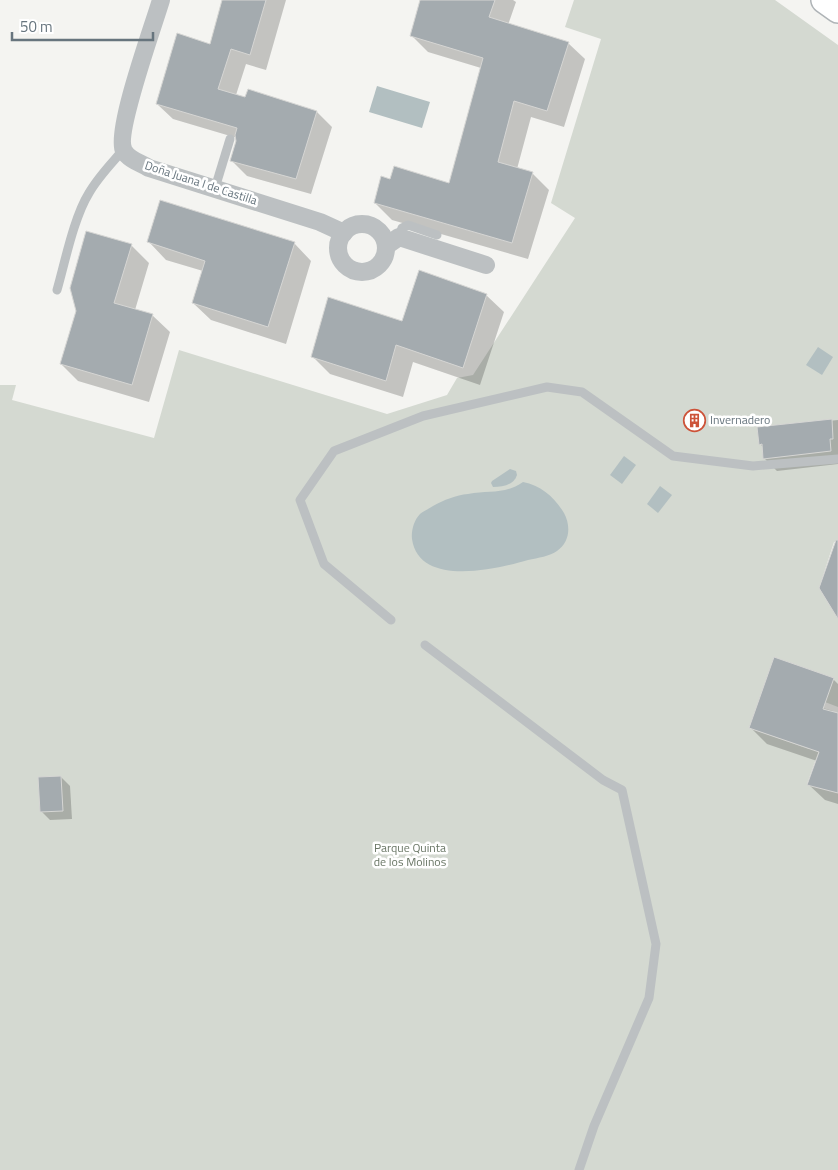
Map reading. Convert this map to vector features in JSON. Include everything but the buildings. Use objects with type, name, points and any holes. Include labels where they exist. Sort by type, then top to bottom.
[{"type":"street","points":[[123,150],[122,138],[125,116],[161,0]]},
{"type":"street","name":"Doña Juana I de Castilla","points":[[123,150],[132,159],[149,168],[320,222],[344,233]]},
{"type":"street","points":[[392,242],[382,262],[370,271],[354,271],[347,268],[339,255],[338,247],[344,233],[357,225],[365,225],[373,227],[384,239],[392,242],[486,265]]},
{"type":"lane","points":[[214,188],[230,139]]},
{"type":"lane","points":[[57,290],[81,210],[88,194],[123,150]]},
{"type":"lane","points":[[392,242],[402,228],[408,225],[437,235]]},
{"type":"lane","points":[[391,620],[324,564],[300,500],[334,451],[423,416],[547,387],[582,392],[673,456],[752,466],[838,459]]},
{"type":"lane","points":[[425,645],[604,780],[622,790],[656,944],[649,998],[594,1126],[579,1170]]},
{"type":"green space","name":"Parque Quinta de los Molinos","points":[[574,0],[775,0],[838,45],[838,541],[834,542],[819,588],[830,606],[838,609],[838,707],[825,702],[749,728],[809,749],[823,708],[833,711],[807,784],[838,793],[838,1170],[0,1170],[0,385],[16,385],[12,400],[154,438],[179,350],[387,414],[447,395],[457,378],[473,375],[575,218],[551,203],[601,39],[565,27]]},
{"type":"shaded area","points":[[377,86],[430,102],[422,128],[369,112]]},
{"type":"shaded area","points":[[818,347],[833,357],[822,375],[806,365]]},
{"type":"shaded area","points":[[624,456],[636,465],[622,484],[610,475]]},
{"type":"shaded area","points":[[510,469],[516,471],[516,478],[504,486],[493,487],[492,481]]},
{"type":"shaded area","points":[[523,482],[542,489],[556,502],[564,513],[568,523],[568,534],[565,543],[557,551],[544,557],[498,567],[461,571],[444,570],[429,564],[418,554],[412,539],[412,533],[415,522],[421,513],[455,497],[509,489]]},
{"type":"shaded area","points":[[660,486],[672,495],[658,513],[647,504]]},
{"type":"place","name":"Invernadero","points":[[694,420]]}]
